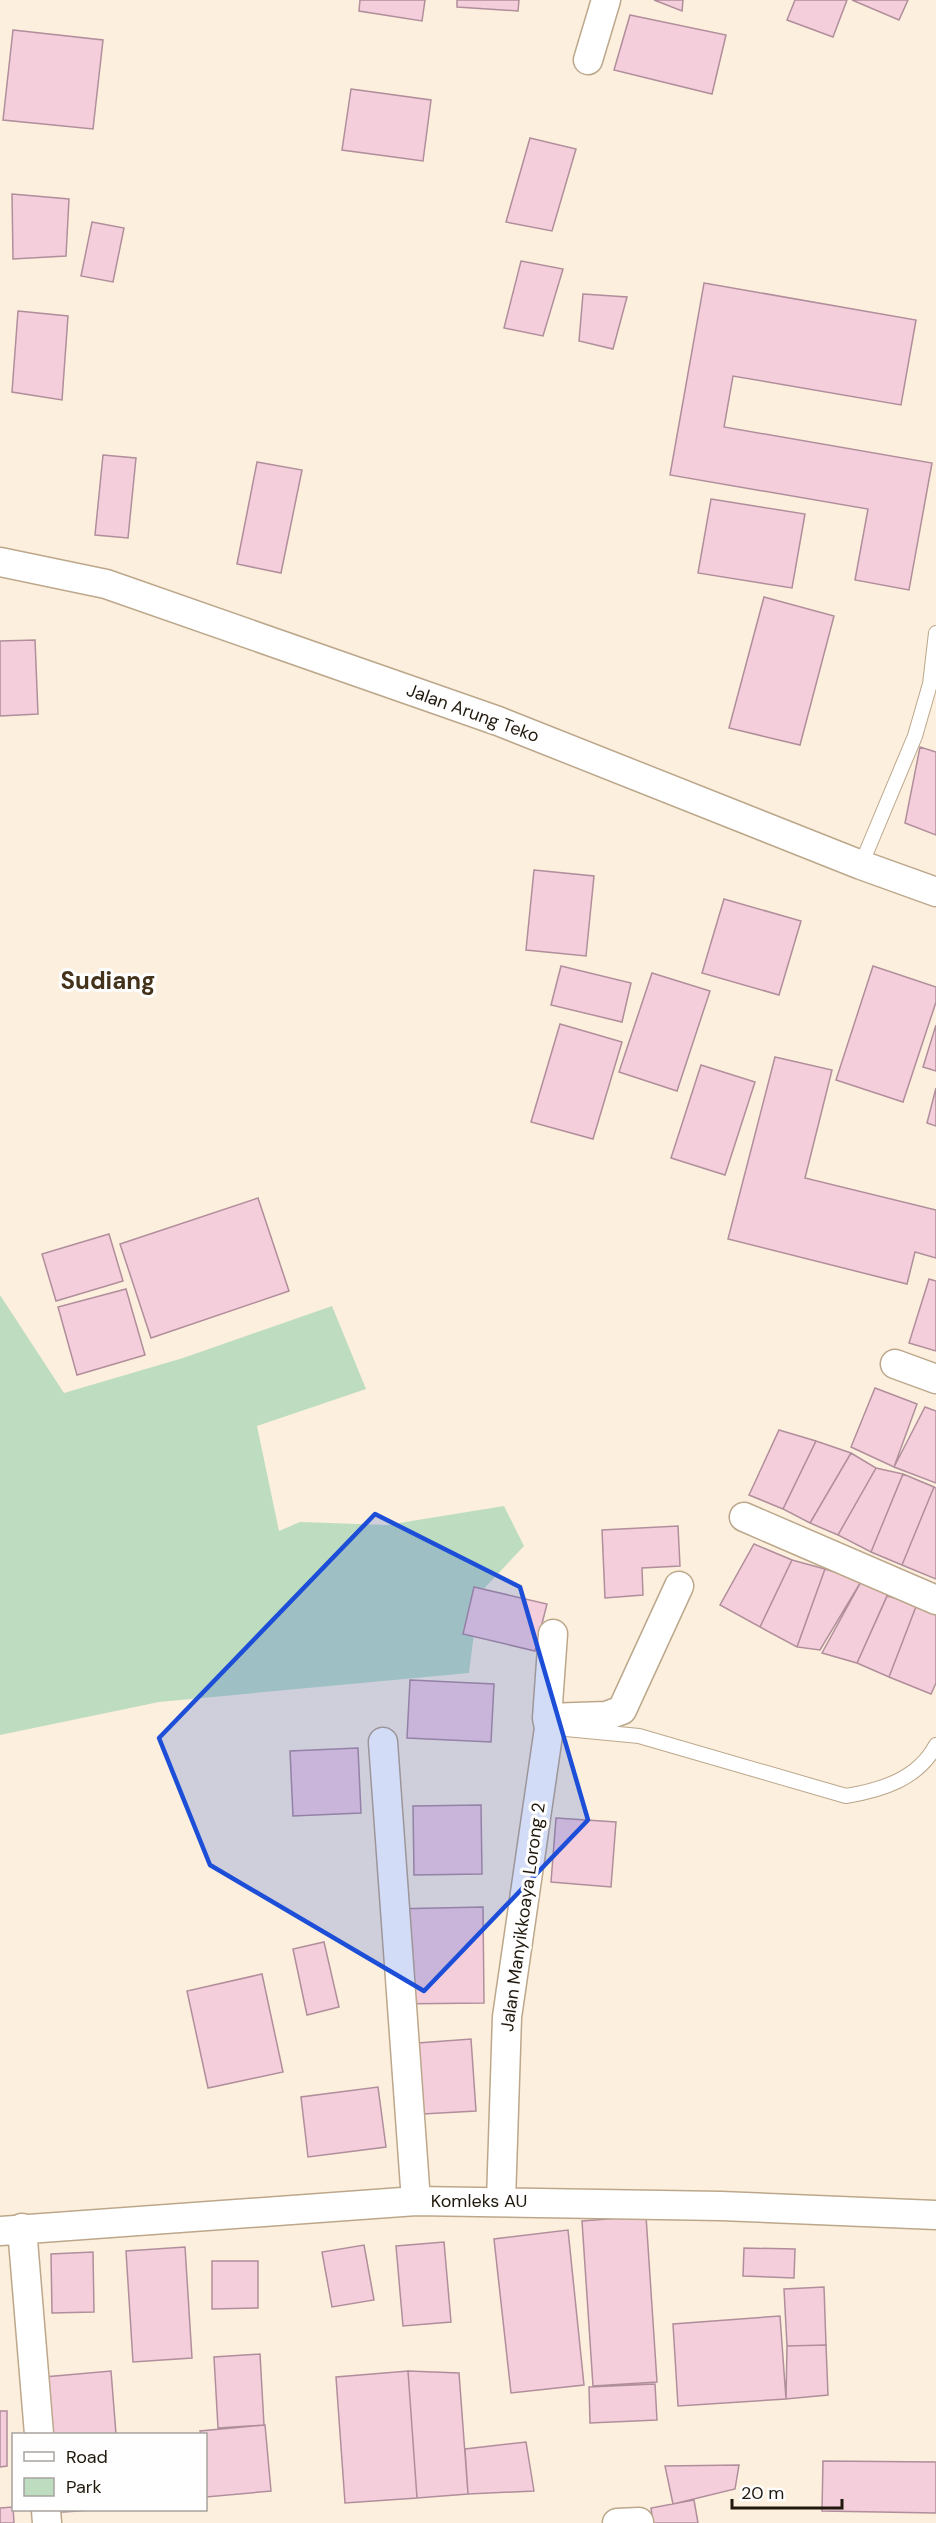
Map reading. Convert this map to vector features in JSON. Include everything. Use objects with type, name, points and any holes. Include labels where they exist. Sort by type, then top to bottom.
[{"type":"street","points":[[588,60],[606,0]]},
{"type":"street","name":"Jalan Arung Teko","points":[[0,562],[106,584],[498,721],[861,865],[936,892]]},
{"type":"street","points":[[895,1364],[936,1379]]},
{"type":"street","points":[[744,1516],[936,1600]]},
{"type":"street","points":[[548,1723],[606,1716],[622,1710],[679,1586]]},
{"type":"street","name":"Jalan Manyikkoaya Lorong 2","points":[[501,2201],[507,2017],[548,1723],[553,1634]]},
{"type":"street","points":[[383,1742],[416,2201]]},
{"type":"street","name":"Komleks AU","points":[[39,2433],[11,2229],[416,2201],[721,2206],[936,2216]]},
{"type":"street","points":[[617,2523],[639,2522]]},
{"type":"lane","points":[[861,865],[915,736],[930,684],[936,633]]},
{"type":"lane","points":[[548,1723],[639,1736],[846,1796],[872,1792],[908,1776],[928,1760],[936,1745]]},
{"type":"highlighted area","points":[[375,1514],[520,1587],[588,1820],[424,1991],[210,1865],[159,1738]]},
{"type":"green space","points":[[0,1295],[64,1393],[183,1358],[332,1306],[366,1389],[257,1426],[279,1531],[300,1522],[387,1525],[504,1506],[524,1546],[479,1594],[469,1673],[159,1702],[0,1735]]},
{"type":"building","points":[[360,0],[425,0],[422,21],[359,11]]},
{"type":"building","points":[[457,0],[519,0],[518,11],[457,7]]},
{"type":"building","points":[[654,0],[683,0],[682,11]]},
{"type":"building","points":[[795,0],[847,0],[833,37],[787,20]]},
{"type":"building","points":[[852,0],[908,0],[899,20]]},
{"type":"building","points":[[630,15],[726,35],[712,94],[614,70]]},
{"type":"building","points":[[13,30],[103,40],[93,129],[3,120]]},
{"type":"building","points":[[351,89],[431,100],[423,161],[342,150]]},
{"type":"building","points":[[530,138],[576,149],[552,231],[506,222]]},
{"type":"building","points":[[12,194],[69,199],[66,256],[13,259]]},
{"type":"building","points":[[92,222],[124,228],[113,282],[81,276]]},
{"type":"building","points":[[521,261],[563,269],[543,336],[504,328]]},
{"type":"building","points":[[704,283],[916,320],[901,405],[733,376],[724,427],[932,463],[909,590],[855,580],[868,509],[670,475]]},
{"type":"building","points":[[583,294],[627,297],[613,349],[579,341]]},
{"type":"building","points":[[18,311],[68,316],[62,400],[12,392]]},
{"type":"building","points":[[103,455],[136,458],[128,538],[95,535]]},
{"type":"building","points":[[257,462],[302,470],[281,573],[237,564]]},
{"type":"building","points":[[711,499],[805,514],[792,588],[698,573]]},
{"type":"building","points":[[764,597],[834,616],[800,745],[729,728]]},
{"type":"building","points":[[35,640],[38,714],[0,716],[0,641]]},
{"type":"building","points":[[920,747],[936,752],[936,835],[905,823]]},
{"type":"building","points":[[534,870],[594,876],[586,956],[526,950]]},
{"type":"building","points":[[724,899],[801,921],[779,995],[702,973]]},
{"type":"building","points":[[561,966],[631,983],[622,1022],[551,1005]]},
{"type":"building","points":[[873,966],[936,987],[936,1002],[903,1102],[836,1080]]},
{"type":"building","points":[[652,973],[710,991],[677,1091],[619,1072]]},
{"type":"building","points":[[560,1024],[622,1042],[593,1139],[531,1122]]},
{"type":"building","points":[[936,1025],[936,1071],[923,1067]]},
{"type":"building","points":[[775,1057],[832,1070],[805,1178],[936,1210],[936,1258],[915,1252],[907,1284],[728,1239]]},
{"type":"building","points":[[701,1065],[755,1082],[725,1175],[671,1158]]},
{"type":"building","points":[[936,1088],[936,1126],[927,1123]]},
{"type":"building","points":[[258,1198],[289,1291],[151,1338],[120,1244]]},
{"type":"building","points":[[109,1234],[123,1281],[56,1301],[42,1254]]},
{"type":"building","points":[[929,1279],[936,1281],[936,1351],[909,1343]]},
{"type":"building","points":[[126,1289],[145,1355],[77,1375],[58,1307]]},
{"type":"building","points":[[875,1388],[917,1404],[894,1467],[851,1447]]},
{"type":"building","points":[[925,1407],[936,1411],[936,1483],[894,1467]]},
{"type":"building","points":[[779,1430],[816,1441],[783,1509],[749,1495]]},
{"type":"building","points":[[816,1441],[851,1453],[810,1523],[783,1509]]},
{"type":"building","points":[[851,1453],[876,1468],[838,1535],[810,1523]]},
{"type":"building","points":[[876,1468],[903,1474],[871,1552],[838,1535]]},
{"type":"building","points":[[903,1474],[934,1487],[902,1565],[871,1552]]},
{"type":"building","points":[[934,1487],[936,1488],[936,1579],[902,1565]]},
{"type":"building","points":[[678,1526],[680,1566],[642,1568],[643,1595],[605,1598],[602,1530]]},
{"type":"building","points":[[754,1544],[792,1560],[760,1627],[720,1605]]},
{"type":"building","points":[[792,1560],[825,1569],[797,1647],[760,1627]]},
{"type":"building","points":[[825,1569],[862,1580],[820,1650],[797,1647]]},
{"type":"building","points":[[862,1580],[889,1592],[857,1663],[822,1653]]},
{"type":"building","points":[[474,1587],[547,1604],[535,1651],[463,1634]]},
{"type":"building","points":[[887,1596],[917,1604],[889,1677],[857,1663]]},
{"type":"building","points":[[917,1604],[936,1611],[936,1683],[931,1694],[889,1677]]},
{"type":"building","points":[[410,1680],[494,1684],[491,1742],[407,1738]]},
{"type":"building","points":[[358,1748],[361,1813],[293,1816],[290,1751]]},
{"type":"building","points":[[481,1805],[482,1874],[414,1875],[413,1806]]},
{"type":"building","points":[[556,1818],[616,1822],[611,1887],[551,1882]]},
{"type":"building","points":[[483,1907],[484,2003],[392,2004],[391,1909]]},
{"type":"building","points":[[324,1942],[339,2007],[307,2015],[293,1949]]},
{"type":"building","points":[[262,1974],[283,2072],[208,2088],[187,1991]]},
{"type":"building","points":[[471,2039],[476,2111],[423,2114],[418,2043]]},
{"type":"building","points":[[378,2087],[386,2147],[308,2157],[301,2097]]},
{"type":"building","points":[[646,2216],[657,2382],[593,2386],[582,2221]]},
{"type":"building","points":[[568,2230],[584,2385],[511,2393],[494,2239]]},
{"type":"building","points":[[444,2242],[451,2322],[403,2326],[396,2246]]},
{"type":"building","points":[[364,2245],[374,2300],[332,2307],[322,2252]]},
{"type":"building","points":[[185,2247],[192,2358],[133,2362],[126,2251]]},
{"type":"building","points":[[744,2248],[795,2249],[794,2278],[743,2276]]},
{"type":"building","points":[[93,2252],[94,2312],[52,2313],[51,2254]]},
{"type":"building","points":[[212,2261],[258,2261],[258,2308],[212,2309]]},
{"type":"building","points":[[824,2287],[826,2345],[787,2346],[784,2289]]},
{"type":"building","points":[[780,2316],[786,2399],[678,2406],[673,2324]]},
{"type":"building","points":[[826,2345],[828,2395],[786,2399],[787,2346]]},
{"type":"building","points":[[260,2354],[264,2425],[218,2428],[214,2357]]},
{"type":"building","points":[[111,2371],[116,2433],[49,2433],[44,2377]]},
{"type":"building","points":[[408,2371],[417,2498],[345,2503],[336,2377]]},
{"type":"building","points":[[408,2371],[459,2373],[468,2494],[417,2498]]},
{"type":"building","points":[[655,2384],[657,2420],[590,2423],[589,2387]]},
{"type":"building","points":[[0,2411],[7,2411],[7,2466],[0,2467]]},
{"type":"building","points":[[265,2425],[271,2491],[207,2497],[207,2433],[200,2431]]},
{"type":"building","points":[[526,2442],[534,2491],[468,2494],[465,2449]]},
{"type":"building","points":[[823,2461],[936,2462],[936,2513],[822,2511]]},
{"type":"building","points":[[739,2465],[735,2489],[673,2504],[665,2466]]},
{"type":"building","points":[[694,2500],[698,2523],[653,2523],[651,2508]]},
{"type":"building","points":[[12,2507],[14,2523],[0,2523],[0,2508]]},
{"type":"building","points":[[48,2511],[78,2511],[49,2513]]},
{"type":"district","name":"Sudiang","points":[[108,981]]}]
